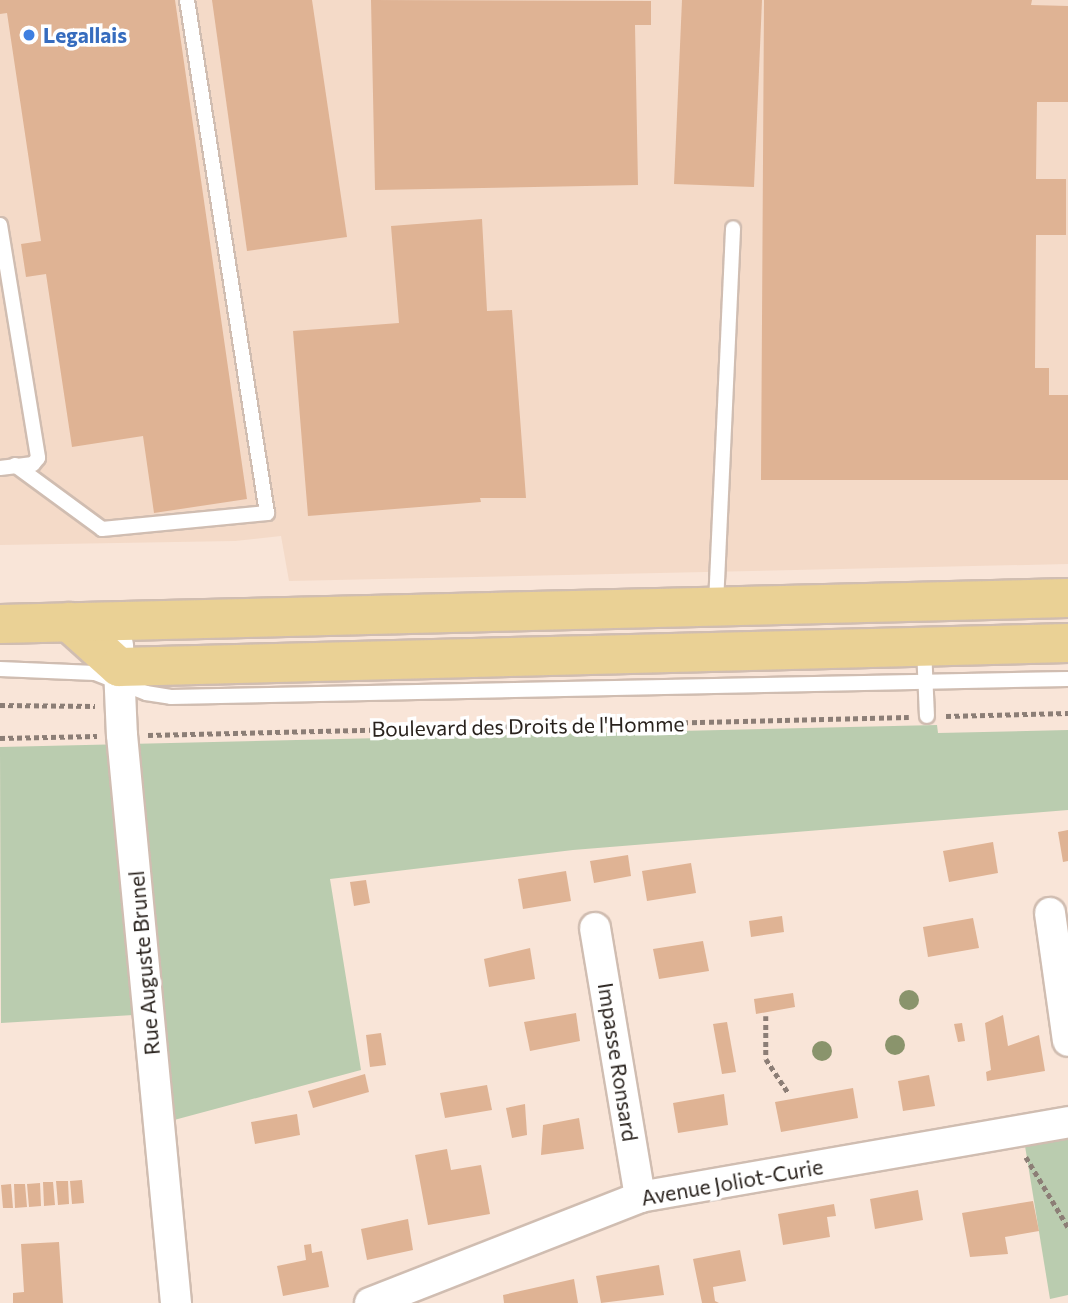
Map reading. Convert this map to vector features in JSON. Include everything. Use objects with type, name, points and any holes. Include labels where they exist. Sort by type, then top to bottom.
[{"type":"main road","points":[[0,624],[715,609],[1068,598]]},
{"type":"main road","points":[[69,622],[119,675],[924,664],[1068,643]]},
{"type":"street","name":"Rue Auguste Brunel","points":[[118,622],[119,675],[176,1303]]},
{"type":"street","points":[[1050,913],[1068,1041]]},
{"type":"street","name":"Impasse Ronsard","points":[[595,928],[640,1196]]},
{"type":"street","name":"Avenue Joliot-Curie","points":[[370,1303],[640,1196],[1068,1122]]},
{"type":"lane","points":[[15,465],[102,529],[267,513],[187,0]]},
{"type":"lane","points":[[0,225],[2,254],[38,458],[33,464],[0,468]]},
{"type":"lane","points":[[715,609],[733,229]]},
{"type":"lane","points":[[927,716],[924,664],[1068,679]]},
{"type":"lane","points":[[0,669],[119,675]]},
{"type":"path","name":"Boulevard des Droits de l'Homme","points":[[0,705],[88,703],[126,730],[1068,713]]},
{"type":"path","points":[[0,738],[126,730]]},
{"type":"path","points":[[766,1016],[766,1059],[789,1094]]},
{"type":"path","points":[[1011,1132],[1068,1227]]},
{"type":"shaded area","points":[[0,0],[1068,0],[1068,564],[289,581],[281,536],[235,541],[0,545]]},
{"type":"green space","points":[[937,725],[938,733],[1068,730],[1068,810],[573,850],[330,879],[361,1070],[163,1123],[150,1014],[1,1023],[0,747]]},
{"type":"green space","points":[[1068,1139],[1068,1295],[1050,1299],[1025,1146]]},
{"type":"building","points":[[0,0],[175,0],[247,499],[154,513],[143,436],[72,447],[46,274],[26,277],[21,244],[41,241],[7,13],[0,14]]},
{"type":"building","points":[[212,0],[312,0],[347,237],[247,251]]},
{"type":"building","points":[[371,0],[651,1],[651,25],[635,25],[638,185],[375,190]]},
{"type":"building","points":[[682,0],[762,0],[754,187],[674,184]]},
{"type":"building","points":[[764,0],[1032,0],[1031,5],[1068,6],[1068,102],[1037,102],[1036,179],[1066,179],[1066,235],[1036,235],[1035,368],[1049,368],[1049,395],[1068,395],[1068,480],[761,480]]},
{"type":"building","points":[[482,219],[487,311],[512,310],[526,498],[480,498],[481,502],[308,516],[293,331],[399,323],[391,226]]},
{"type":"building","points":[[1068,830],[1068,861],[1063,862],[1058,832]]},
{"type":"building","points":[[993,842],[998,873],[949,882],[943,851]]},
{"type":"building","points":[[628,855],[631,876],[594,883],[590,861]]},
{"type":"building","points":[[691,863],[696,893],[647,901],[642,871]]},
{"type":"building","points":[[566,871],[571,901],[523,909],[518,879]]},
{"type":"building","points":[[366,880],[370,903],[354,906],[350,882]]},
{"type":"building","points":[[782,916],[784,932],[751,937],[749,921]]},
{"type":"building","points":[[973,918],[979,948],[928,957],[923,927]]},
{"type":"building","points":[[703,941],[709,971],[659,979],[653,949]]},
{"type":"building","points":[[530,948],[535,979],[489,987],[484,959]]},
{"type":"building","points":[[793,993],[795,1007],[756,1014],[754,999]]},
{"type":"building","points":[[576,1013],[580,1041],[530,1051],[524,1022]]},
{"type":"building","points":[[1003,1015],[1008,1046],[1039,1035],[1045,1071],[987,1081],[986,1072],[991,1070],[985,1023]]},
{"type":"building","points":[[727,1022],[736,1072],[722,1074],[713,1024]]},
{"type":"building","points":[[962,1023],[965,1041],[958,1042],[954,1024]]},
{"type":"building","points":[[381,1033],[386,1065],[370,1067],[366,1035]]},
{"type":"building","points":[[365,1074],[369,1092],[313,1108],[308,1091]]},
{"type":"building","points":[[929,1075],[935,1106],[903,1111],[898,1081]]},
{"type":"building","points":[[487,1085],[492,1110],[445,1118],[440,1093]]},
{"type":"building","points":[[853,1088],[858,1118],[781,1132],[775,1102]]},
{"type":"building","points":[[724,1094],[728,1125],[678,1133],[673,1103]]},
{"type":"building","points":[[525,1104],[527,1135],[512,1138],[506,1108]]},
{"type":"building","points":[[297,1114],[300,1135],[255,1144],[251,1122]]},
{"type":"building","points":[[579,1118],[584,1149],[541,1155],[543,1125]]},
{"type":"building","points":[[447,1149],[451,1170],[481,1165],[490,1214],[428,1225],[415,1155]]},
{"type":"building","points":[[82,1180],[84,1203],[72,1204],[70,1181]]},
{"type":"building","points":[[56,1181],[68,1181],[69,1204],[58,1205]]},
{"type":"building","points":[[43,1182],[53,1182],[55,1205],[44,1206]]},
{"type":"building","points":[[40,1183],[41,1206],[29,1207],[27,1184]]},
{"type":"building","points":[[11,1184],[13,1208],[3,1208],[1,1185]]},
{"type":"building","points":[[14,1184],[25,1184],[27,1207],[15,1208]]},
{"type":"building","points":[[918,1190],[923,1220],[875,1229],[870,1199]]},
{"type":"building","points":[[1033,1201],[1039,1231],[1005,1237],[1008,1254],[970,1257],[962,1213]]},
{"type":"building","points":[[834,1204],[836,1216],[827,1217],[830,1237],[783,1245],[778,1214]]},
{"type":"building","points":[[408,1219],[413,1250],[367,1260],[361,1229]]},
{"type":"building","points":[[59,1242],[63,1303],[13,1303],[13,1293],[24,1292],[21,1244]]},
{"type":"building","points":[[311,1244],[312,1253],[322,1251],[329,1287],[283,1296],[277,1266],[306,1260],[304,1245]]},
{"type":"building","points":[[740,1250],[746,1281],[713,1287],[715,1301],[719,1303],[702,1303],[693,1259]]},
{"type":"building","points":[[659,1265],[664,1295],[601,1303],[596,1276]]},
{"type":"building","points":[[574,1279],[578,1303],[504,1303],[503,1295]]},
{"type":"place","name":"Legallais","points":[[29,35]]}]
